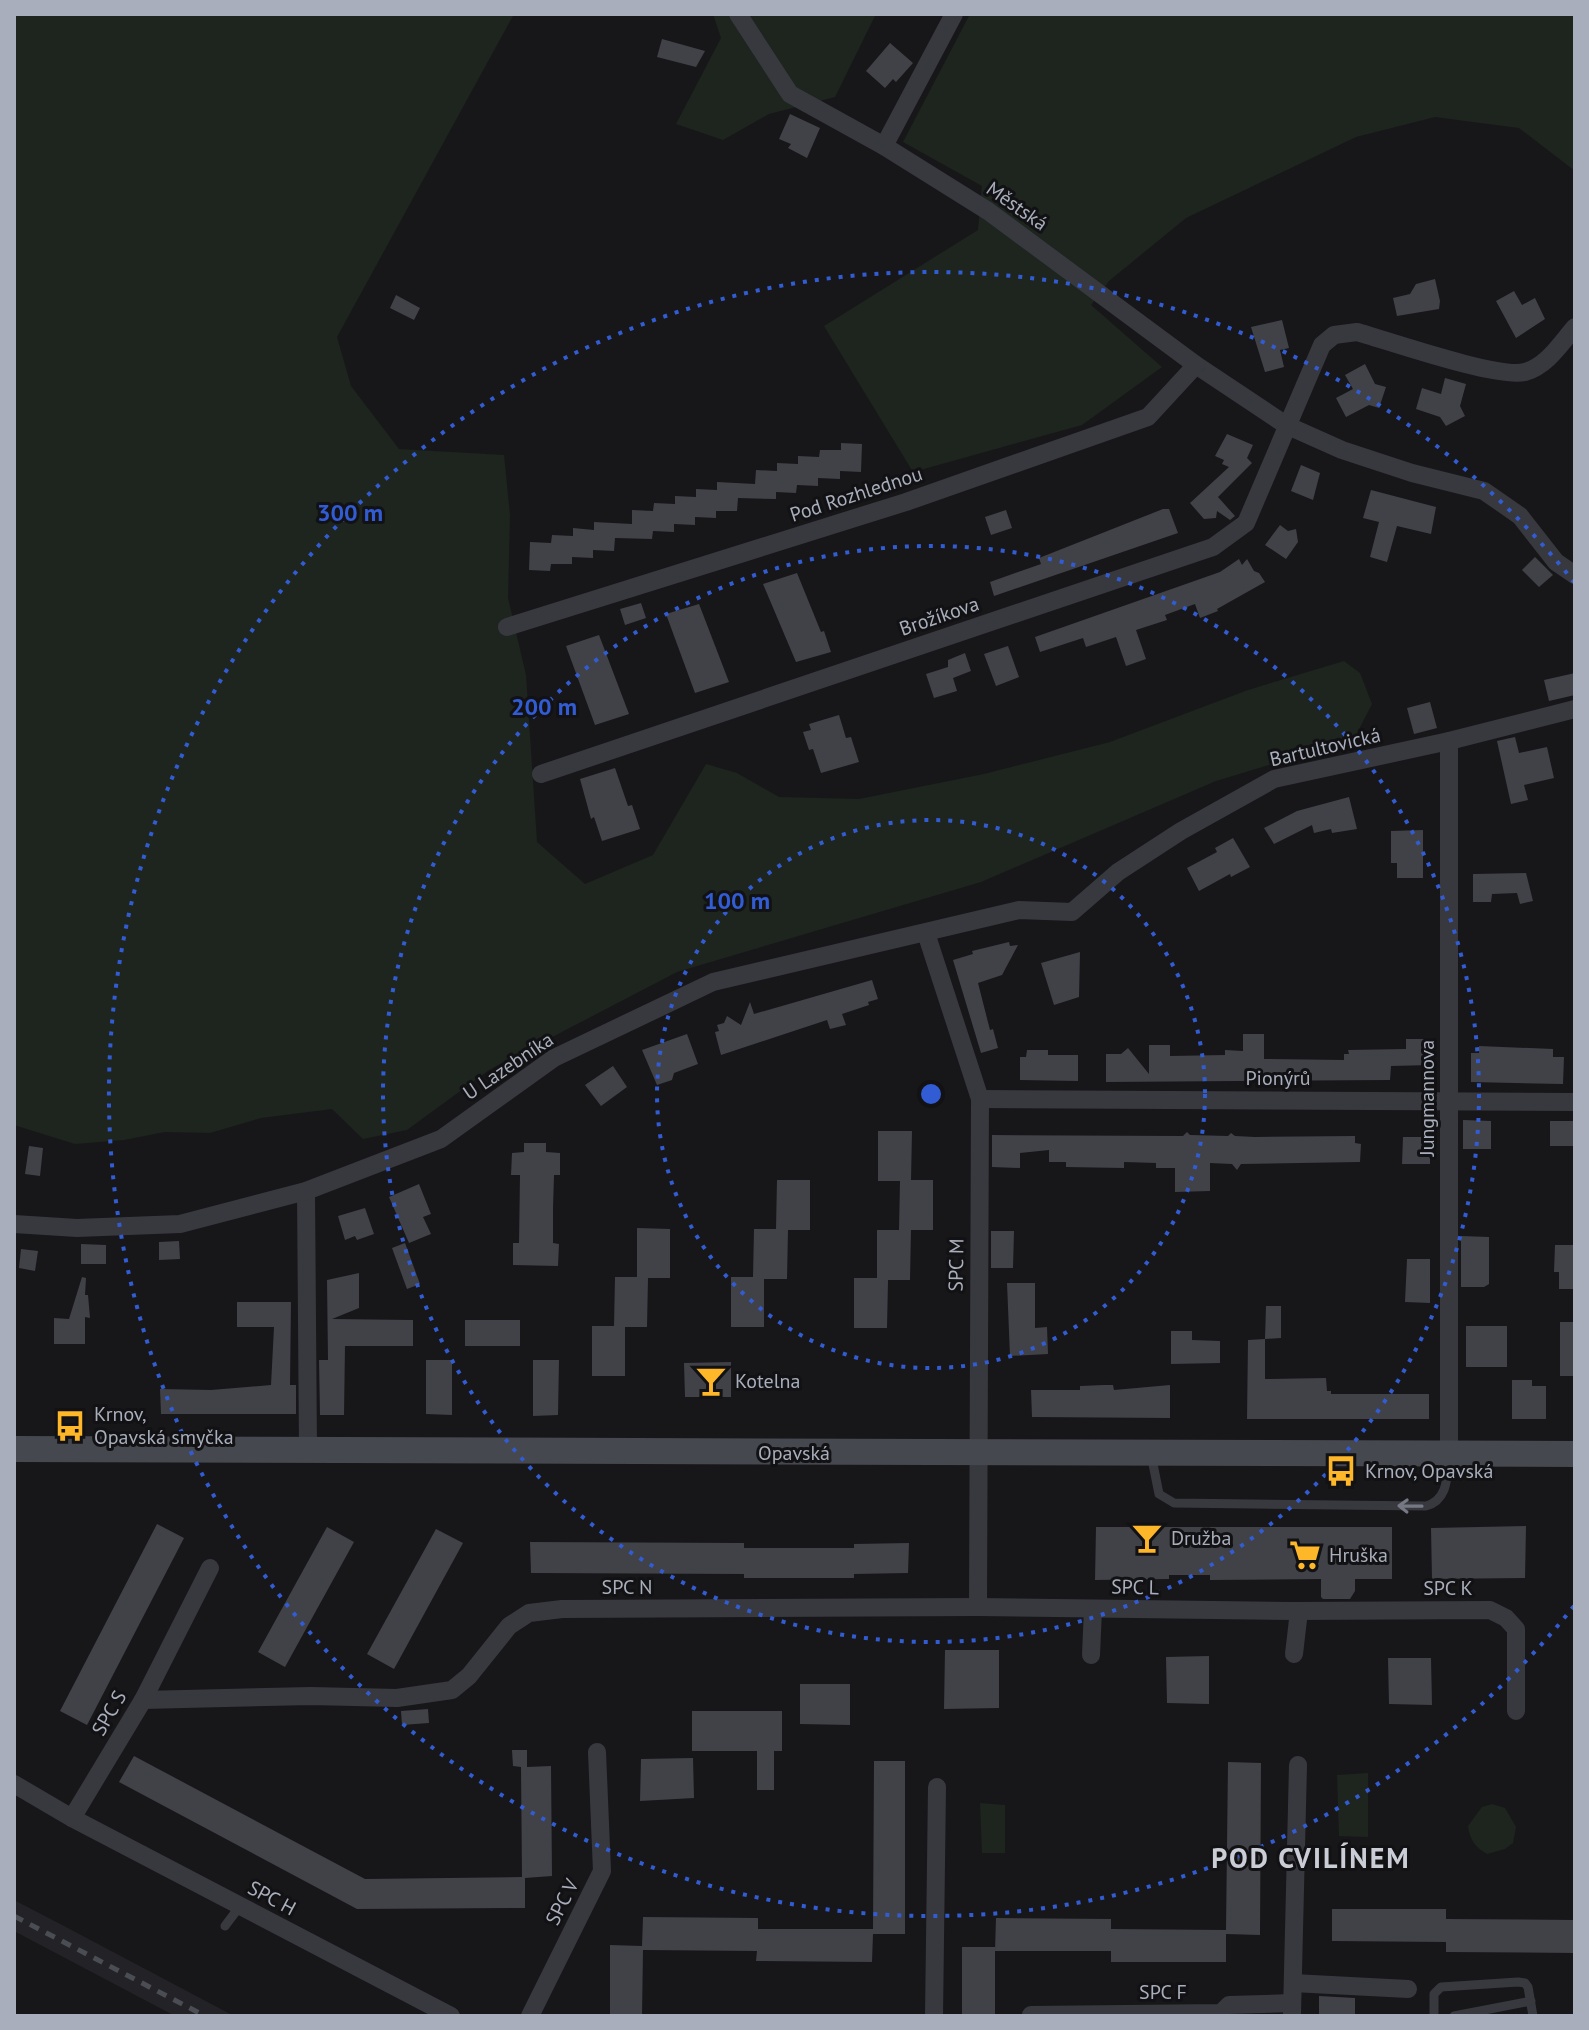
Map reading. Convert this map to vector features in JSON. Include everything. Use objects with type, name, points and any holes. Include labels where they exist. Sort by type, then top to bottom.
[{"type":"main road","name":"Opavská","points":[[14,1449],[1575,1454]]},
{"type":"street","name":"Městská","points":[[738,14],[790,94],[884,146],[988,211],[1196,365],[1286,425],[1342,450],[1412,473],[1484,491],[1520,516],[1556,562],[1575,575]]},
{"type":"street","points":[[884,146],[954,14]]},
{"type":"street","points":[[1286,425],[1322,345],[1334,335],[1357,332],[1499,372],[1525,372],[1547,360],[1575,327]]},
{"type":"street","name":"Pod Rozhlednou","points":[[507,627],[906,502],[1148,417],[1196,365]]},
{"type":"street","name":"Brožíkova","points":[[541,774],[1213,547],[1246,523],[1286,425]]},
{"type":"street","name":"Bartultovická","points":[[1072,912],[1118,872],[1181,831],[1274,779],[1449,741],[1575,709]]},
{"type":"street","name":"Jungmannova","points":[[1449,741],[1449,1455]]},
{"type":"street","name":"U Lazebníka","points":[[14,1224],[77,1228],[180,1224],[306,1191],[441,1139],[554,1058],[713,982],[1019,910],[1072,912]]},
{"type":"street","name":"SPC M","points":[[926,933],[980,1099],[978,1607]]},
{"type":"street","name":"Pionýrů","points":[[980,1099],[1575,1102]]},
{"type":"street","points":[[306,1191],[308,1449]]},
{"type":"street","name":"SPC S","points":[[72,1818],[143,1700],[210,1568]]},
{"type":"street","name":"SPC L","points":[[978,1607],[1295,1611]]},
{"type":"street","name":"SPC N","points":[[143,1700],[311,1696],[397,1698],[452,1690],[469,1676],[509,1626],[529,1613],[575,1616],[978,1607]]},
{"type":"street","points":[[1091,1655],[1093,1609]]},
{"type":"street","name":"SPC K","points":[[1295,1611],[1490,1610],[1506,1618],[1516,1629],[1516,1711]]},
{"type":"street","points":[[1294,1654],[1295,1611]]},
{"type":"street","name":"SPC V","points":[[530,2016],[602,1871],[597,1752]]},
{"type":"street","name":"SPC F","points":[[1031,2015],[1221,2013],[1229,2005],[1292,2010],[1298,1765]]},
{"type":"street","points":[[14,1784],[72,1818]]},
{"type":"street","points":[[934,2006],[937,1787]]},
{"type":"street","name":"SPC H","points":[[72,1818],[451,2016]]},
{"type":"street","points":[[1293,1983],[1408,1989]]},
{"type":"lane","points":[[1151,1453],[1159,1494],[1174,1503],[1426,1506],[1433,1504],[1444,1492],[1449,1455]]},
{"type":"lane","points":[[225,1926],[240,1906]]},
{"type":"lane","points":[[1434,2016],[1434,1994],[1441,1987],[1525,1983],[1533,2016]]},
{"type":"lane","points":[[1454,2016],[1531,2001]]},
{"type":"shaded area","points":[[14,14],[514,14],[337,337],[351,386],[399,449],[504,455],[510,515],[508,598],[526,675],[537,842],[585,884],[653,855],[706,764],[737,773],[779,797],[859,799],[984,774],[1110,742],[1248,690],[1344,661],[1360,673],[1372,704],[1354,739],[1216,781],[981,882],[677,972],[489,1070],[407,1130],[363,1139],[332,1109],[261,1118],[210,1133],[165,1132],[124,1140],[75,1144],[14,1125]]},
{"type":"shaded area","points":[[713,14],[876,14],[835,97],[769,114],[723,140],[676,124],[721,38]]},
{"type":"shaded area","points":[[970,14],[1575,14],[1575,171],[1519,128],[1435,117],[1356,137],[1186,218],[1109,281],[1091,305],[1162,367],[1082,425],[913,472],[824,326],[978,230],[982,186],[903,142]]},
{"type":"shaded area","points":[[1368,1773],[1368,1837],[1339,1836],[1337,1775]]},
{"type":"shaded area","points":[[980,1803],[1005,1805],[1005,1853],[982,1853]]},
{"type":"shaded area","points":[[1492,1804],[1505,1808],[1516,1827],[1513,1843],[1505,1849],[1487,1854],[1474,1843],[1468,1826],[1482,1807]]},
{"type":"shaded area","points":[[14,1900],[234,2016],[175,2016],[14,1931]]},
{"type":"building","points":[[662,39],[705,51],[696,67],[657,57]]},
{"type":"building","points":[[890,43],[913,63],[896,82],[893,79],[885,88],[866,71]]},
{"type":"building","points":[[790,114],[820,128],[807,158],[788,148],[791,144],[779,139]]},
{"type":"building","points":[[1435,279],[1439,309],[1397,316],[1393,298],[1410,294],[1416,284]]},
{"type":"building","points":[[1514,291],[1522,305],[1535,298],[1545,319],[1516,338],[1496,301]]},
{"type":"building","points":[[396,295],[420,308],[414,320],[390,308]]},
{"type":"building","points":[[1282,320],[1289,348],[1280,350],[1284,367],[1265,372],[1251,327]]},
{"type":"building","points":[[1365,364],[1375,384],[1386,387],[1379,408],[1369,405],[1346,417],[1336,398],[1353,389],[1345,375]]},
{"type":"building","points":[[1445,378],[1466,384],[1460,406],[1465,416],[1446,426],[1440,417],[1416,409],[1422,388],[1441,394]]},
{"type":"building","points":[[1227,434],[1253,445],[1247,458],[1252,463],[1218,497],[1235,516],[1230,520],[1217,511],[1216,518],[1204,519],[1190,503],[1229,467],[1222,464],[1224,460],[1215,456]]},
{"type":"building","points":[[841,443],[862,444],[861,472],[840,471],[840,479],[818,478],[818,486],[797,485],[796,493],[776,492],[776,499],[738,498],[737,511],[716,511],[716,518],[695,517],[695,525],[674,524],[674,532],[653,531],[652,539],[615,538],[614,551],[593,550],[593,558],[572,557],[572,564],[551,564],[550,571],[529,570],[530,542],[551,543],[552,535],[573,536],[573,528],[594,530],[594,522],[632,524],[632,510],[653,511],[654,503],[675,504],[675,496],[696,497],[696,489],[717,490],[717,482],[755,484],[756,470],[777,471],[777,463],[798,464],[798,456],[819,457],[820,450],[841,450]]},
{"type":"building","points":[[1301,465],[1320,473],[1313,500],[1291,491]]},
{"type":"building","points":[[1371,490],[1436,507],[1431,534],[1397,526],[1387,562],[1370,557],[1379,522],[1363,518]]},
{"type":"building","points":[[1169,509],[1178,533],[994,596],[990,582],[1041,564],[1039,558]]},
{"type":"building","points":[[1006,510],[1012,528],[991,535],[985,517]]},
{"type":"building","points":[[1280,525],[1288,531],[1296,529],[1298,542],[1286,559],[1265,545]]},
{"type":"building","points":[[1535,557],[1553,575],[1539,587],[1522,570]]},
{"type":"building","points":[[1239,559],[1242,565],[1247,559],[1265,582],[1218,611],[1200,618],[1195,604],[1165,615],[1167,620],[1136,630],[1146,659],[1126,666],[1116,637],[1086,647],[1083,638],[1040,652],[1035,637],[1220,572]]},
{"type":"building","points":[[797,573],[831,652],[796,662],[763,584]]},
{"type":"building","points":[[641,603],[646,618],[625,625],[620,609]]},
{"type":"building","points":[[699,604],[729,682],[695,693],[666,614]]},
{"type":"building","points":[[599,635],[629,714],[595,725],[566,646]]},
{"type":"building","points":[[1008,646],[1019,677],[996,686],[984,654]]},
{"type":"building","points":[[965,653],[971,671],[953,678],[957,691],[934,698],[926,674],[948,667],[948,660]]},
{"type":"building","points":[[1575,673],[1575,695],[1549,701],[1544,680]]},
{"type":"building","points":[[1430,702],[1437,728],[1414,734],[1407,708]]},
{"type":"building","points":[[839,715],[846,738],[851,737],[859,762],[821,773],[803,732],[811,730],[809,724]]},
{"type":"building","points":[[1515,737],[1519,753],[1547,747],[1554,778],[1524,785],[1528,800],[1511,804],[1497,741]]},
{"type":"building","points":[[615,768],[640,829],[602,841],[594,817],[591,819],[580,779]]},
{"type":"building","points":[[1349,797],[1357,829],[1332,833],[1331,829],[1314,833],[1312,825],[1274,844],[1264,828],[1297,811]]},
{"type":"building","points":[[1423,830],[1423,878],[1397,878],[1397,863],[1391,863],[1391,831]]},
{"type":"building","points":[[1233,838],[1250,867],[1199,891],[1187,868],[1217,852],[1215,848]]},
{"type":"building","points":[[1526,873],[1533,901],[1520,904],[1517,893],[1492,894],[1491,902],[1473,902],[1473,874]]},
{"type":"building","points":[[1009,942],[1010,946],[1018,945],[1002,975],[978,983],[998,1048],[981,1053],[953,960],[973,954],[972,951]]},
{"type":"building","points":[[1080,952],[1079,997],[1054,1005],[1041,963]]},
{"type":"building","points":[[872,980],[878,999],[842,1014],[846,1025],[830,1029],[827,1020],[721,1055],[715,1032],[719,1031],[717,1025],[724,1023],[727,1016],[741,1025],[750,1002],[754,1014]]},
{"type":"building","points":[[687,1034],[698,1064],[674,1073],[672,1080],[657,1085],[642,1050]]},
{"type":"building","points":[[1243,1034],[1264,1034],[1264,1059],[1344,1060],[1344,1054],[1349,1054],[1348,1050],[1406,1049],[1406,1039],[1431,1039],[1431,1065],[1391,1066],[1390,1080],[1106,1082],[1106,1054],[1121,1054],[1128,1048],[1149,1074],[1149,1045],[1170,1045],[1170,1056],[1225,1055],[1225,1050],[1243,1051]]},
{"type":"building","points":[[1479,1046],[1553,1049],[1553,1057],[1564,1057],[1563,1084],[1471,1082],[1471,1053],[1479,1053]]},
{"type":"building","points":[[1027,1050],[1048,1050],[1048,1055],[1078,1055],[1078,1081],[1020,1080],[1020,1057],[1026,1057]]},
{"type":"building","points":[[613,1066],[627,1087],[601,1106],[585,1085]]},
{"type":"building","points":[[1463,1120],[1491,1121],[1491,1149],[1463,1149]]},
{"type":"building","points":[[1550,1121],[1575,1121],[1575,1146],[1550,1146]]},
{"type":"building","points":[[878,1131],[912,1131],[911,1180],[933,1180],[933,1230],[911,1230],[910,1280],[888,1280],[887,1328],[854,1328],[854,1278],[877,1278],[877,1230],[899,1230],[900,1181],[878,1181]]},
{"type":"building","points":[[1187,1132],[1190,1135],[1228,1136],[1231,1133],[1255,1137],[1355,1136],[1355,1143],[1361,1144],[1360,1162],[1241,1164],[1237,1170],[1232,1164],[1210,1163],[1210,1191],[1175,1192],[1175,1168],[1156,1168],[1156,1163],[1124,1162],[1124,1168],[1066,1167],[1066,1162],[1049,1162],[1049,1150],[1020,1153],[1020,1168],[992,1167],[992,1135],[1183,1136]]},
{"type":"building","points":[[1403,1137],[1430,1137],[1430,1164],[1402,1164]]},
{"type":"building","points":[[524,1143],[546,1143],[546,1152],[560,1153],[560,1175],[554,1175],[553,1209],[553,1243],[559,1244],[558,1266],[513,1265],[513,1243],[519,1243],[520,1175],[511,1175],[512,1153],[524,1152]]},
{"type":"building","points":[[29,1146],[43,1148],[40,1176],[25,1174]]},
{"type":"building","points":[[777,1180],[810,1180],[810,1230],[788,1230],[787,1279],[764,1279],[764,1327],[731,1327],[731,1277],[753,1277],[754,1229],[776,1229]]},
{"type":"building","points":[[419,1184],[431,1214],[423,1217],[431,1234],[409,1243],[389,1197]]},
{"type":"building","points":[[365,1208],[374,1234],[357,1240],[355,1236],[345,1240],[338,1216]]},
{"type":"building","points":[[637,1228],[670,1229],[670,1278],[648,1278],[647,1327],[625,1327],[625,1376],[592,1376],[592,1326],[614,1326],[615,1277],[637,1277]]},
{"type":"building","points":[[991,1231],[1014,1231],[1013,1268],[991,1268]]},
{"type":"building","points":[[1461,1236],[1489,1237],[1489,1284],[1484,1287],[1461,1287]]},
{"type":"building","points":[[179,1241],[180,1259],[159,1260],[159,1242]]},
{"type":"building","points":[[405,1243],[420,1284],[407,1289],[392,1248]]},
{"type":"building","points":[[81,1244],[106,1245],[106,1264],[81,1264]]},
{"type":"building","points":[[1555,1245],[1575,1245],[1575,1289],[1559,1289],[1559,1272],[1554,1272]]},
{"type":"building","points":[[21,1249],[38,1251],[35,1271],[19,1268]]},
{"type":"building","points":[[1407,1259],[1430,1259],[1430,1303],[1405,1302]]},
{"type":"building","points":[[359,1273],[359,1308],[332,1319],[413,1320],[413,1346],[345,1346],[344,1415],[320,1415],[319,1360],[328,1360],[327,1280]]},
{"type":"building","points":[[82,1277],[86,1278],[85,1295],[88,1295],[90,1318],[85,1317],[85,1344],[54,1344],[54,1318],[69,1319]]},
{"type":"building","points":[[1007,1283],[1035,1283],[1035,1328],[1047,1327],[1048,1354],[1010,1356]]},
{"type":"building","points":[[237,1302],[291,1302],[290,1385],[296,1385],[296,1414],[161,1414],[160,1389],[211,1390],[271,1385],[274,1327],[237,1327]]},
{"type":"building","points":[[1266,1306],[1281,1306],[1281,1338],[1265,1339]]},
{"type":"building","points":[[465,1320],[520,1320],[520,1346],[465,1346]]},
{"type":"building","points":[[1560,1322],[1575,1322],[1575,1376],[1560,1376]]},
{"type":"building","points":[[1466,1326],[1507,1326],[1507,1367],[1466,1367]]},
{"type":"building","points":[[1171,1331],[1192,1331],[1192,1340],[1220,1341],[1220,1363],[1171,1364]]},
{"type":"building","points":[[1265,1339],[1265,1379],[1326,1378],[1327,1391],[1331,1394],[1429,1394],[1429,1419],[1247,1419],[1248,1340]]},
{"type":"building","points":[[426,1360],[452,1360],[452,1415],[426,1414]]},
{"type":"building","points":[[533,1360],[559,1360],[558,1415],[533,1416]]},
{"type":"building","points":[[731,1362],[731,1397],[685,1397],[684,1363]]},
{"type":"building","points":[[1512,1380],[1532,1380],[1532,1386],[1546,1386],[1546,1419],[1512,1419]]},
{"type":"building","points":[[1113,1385],[1114,1390],[1170,1385],[1170,1418],[1032,1417],[1031,1390],[1080,1390],[1080,1386]]},
{"type":"building","points":[[157,1524],[184,1538],[87,1725],[60,1711]]},
{"type":"building","points":[[1526,1526],[1525,1578],[1432,1579],[1431,1528]]},
{"type":"building","points":[[327,1527],[354,1542],[285,1667],[258,1652]]},
{"type":"building","points":[[1096,1527],[1392,1527],[1392,1579],[1355,1579],[1355,1591],[1350,1599],[1323,1599],[1321,1579],[1210,1580],[1210,1575],[1169,1575],[1169,1579],[1095,1580]]},
{"type":"building","points":[[436,1529],[463,1543],[394,1669],[367,1654]]},
{"type":"building","points":[[530,1542],[744,1543],[744,1548],[854,1548],[854,1544],[909,1543],[908,1573],[854,1574],[854,1578],[744,1578],[744,1574],[531,1573]]},
{"type":"building","points":[[945,1650],[999,1650],[999,1708],[944,1709]]},
{"type":"building","points":[[1209,1656],[1209,1704],[1167,1703],[1166,1657]]},
{"type":"building","points":[[1388,1658],[1431,1658],[1432,1705],[1389,1704]]},
{"type":"building","points":[[800,1684],[850,1684],[850,1725],[800,1724]]},
{"type":"building","points":[[428,1709],[429,1723],[402,1725],[401,1711]]},
{"type":"building","points":[[692,1711],[782,1711],[782,1751],[774,1751],[774,1790],[757,1790],[757,1751],[692,1751]]},
{"type":"building","points":[[512,1750],[527,1750],[527,1767],[551,1766],[552,1876],[525,1878],[525,1908],[357,1909],[119,1782],[134,1756],[365,1879],[522,1877],[521,1767],[513,1766]]},
{"type":"building","points":[[693,1758],[694,1798],[640,1801],[641,1759]]},
{"type":"building","points":[[874,1761],[905,1761],[905,1934],[873,1934],[872,1962],[756,1961],[757,1951],[643,1950],[642,2016],[610,2016],[610,1945],[642,1946],[643,1917],[758,1918],[758,1929],[873,1929]]},
{"type":"building","points":[[1228,1762],[1261,1763],[1260,1935],[1226,1934],[1226,1962],[1111,1962],[1111,1951],[995,1951],[996,1918],[1111,1919],[1111,1929],[1226,1930]]},
{"type":"building","points":[[1332,1909],[1446,1909],[1446,1919],[1575,1920],[1575,1953],[1446,1952],[1446,1942],[1332,1941]]},
{"type":"building","points":[[962,1947],[995,1947],[995,2016],[962,2016]]},
{"type":"building","points":[[1319,1996],[1355,1998],[1355,2016],[1319,2016]]},
{"type":"railway","points":[[14,1916],[205,2016]]},
{"type":"place","name":"Kotelna","points":[[711,1381]]},
{"type":"place","name":"Krnov, Opavská smyčka","points":[[70,1426]]},
{"type":"place","name":"Krnov, Opavská","points":[[1341,1471]]},
{"type":"place","name":"Družba","points":[[1147,1538]]},
{"type":"place","name":"Hruška","points":[[1305,1555]]},
{"type":"district","name":"POD CVILÍNEM","points":[[1311,1857]]}]
